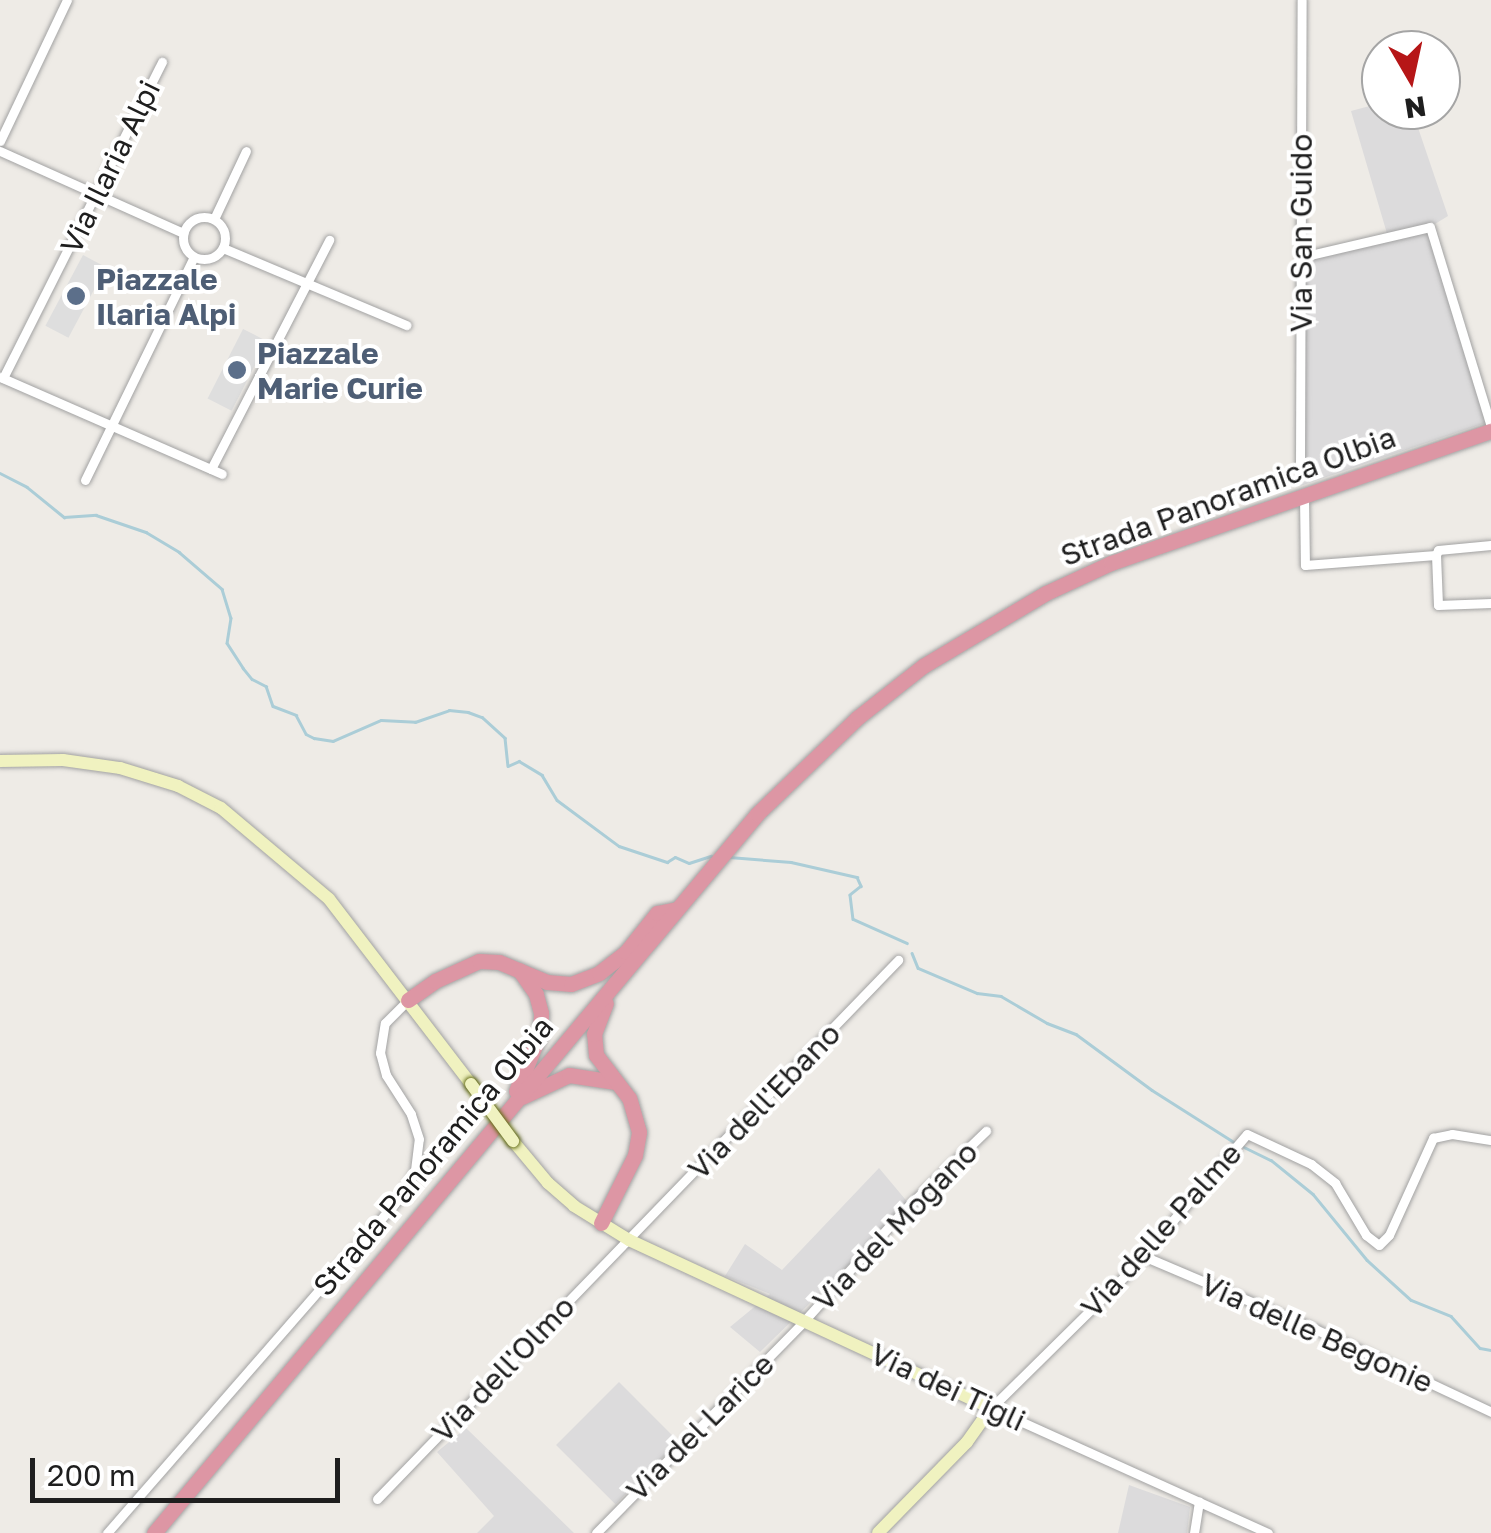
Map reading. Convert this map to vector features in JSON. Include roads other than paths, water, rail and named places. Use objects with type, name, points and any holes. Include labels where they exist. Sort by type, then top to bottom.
[{"type":"highway","name":"Strada Panoramica Olbia","points":[[154,1533],[757,814],[857,718],[924,666],[1002,618],[1111,563],[1491,429]]},
{"type":"highway","points":[[408,1000],[435,981],[479,961],[499,962],[548,982],[570,984],[599,973],[626,952],[657,913],[679,906]]},
{"type":"highway","points":[[601,1223],[635,1155],[639,1132],[630,1098],[596,1055],[594,1034],[601,1010],[652,952],[660,928]]},
{"type":"highway","points":[[510,1104],[540,1034],[536,994],[519,970]]},
{"type":"highway","points":[[510,1104],[569,1075],[615,1082]]},
{"type":"street","points":[[0,141],[67,0]]},
{"type":"street","name":"Via San Guido","points":[[1300,467],[1302,0]]},
{"type":"street","name":"Via Ilaria Alpi","points":[[2,378],[100,194],[162,62]]},
{"type":"street","points":[[0,151],[183,233]]},
{"type":"street","points":[[214,219],[246,151]]},
{"type":"street","points":[[197,218],[214,219],[224,229],[223,248],[211,258],[194,257],[183,244],[183,233],[197,218]]},
{"type":"street","points":[[1302,257],[1430,227],[1491,429]]},
{"type":"street","points":[[2,378],[216,472],[329,240]]},
{"type":"street","points":[[223,248],[406,326]]},
{"type":"street","points":[[85,480],[194,257]]},
{"type":"street","points":[[1304,496],[1305,564],[1436,555]]},
{"type":"street","points":[[1491,545],[1438,550],[1436,555],[1438,605],[1491,603]]},
{"type":"street","name":"Via dei Tigli","points":[[0,761],[63,760],[120,768],[178,786],[221,808],[330,899],[548,1183],[601,1223],[629,1240],[1268,1533]]},
{"type":"street","name":"Via dell'Ebano","points":[[629,1240],[898,960]]},
{"type":"street","points":[[108,1533],[404,1192],[414,1170],[418,1138],[411,1114],[386,1075],[380,1053],[386,1022],[408,1000]]},
{"type":"street","name":"Via del Mogano","points":[[804,1321],[902,1212],[986,1132]]},
{"type":"street","name":"Via delle Palme","points":[[992,1408],[1142,1255],[1247,1134],[1311,1164],[1334,1183],[1366,1234],[1379,1245],[1388,1236],[1433,1138],[1452,1134],[1491,1140]]},
{"type":"street","name":"Via dell'Olmo","points":[[377,1499],[629,1240]]},
{"type":"street","name":"Via delle Begonie","points":[[1142,1255],[1314,1329],[1491,1412]]},
{"type":"street","name":"Via del Larice","points":[[596,1533],[804,1321]]},
{"type":"street","points":[[878,1533],[967,1442],[992,1408]]},
{"type":"street","points":[[1194,1533],[1198,1501]]},
{"type":"waterway","points":[[0,473],[27,487],[64,517],[96,515],[146,532],[179,552],[222,589],[231,618],[227,643],[252,679],[266,686],[273,706],[296,715],[306,734],[333,741],[381,720],[415,722],[449,710],[468,712],[482,717],[505,738],[508,766],[519,761],[542,775],[557,800],[619,846],[667,862],[675,857],[689,863],[711,856]]},
{"type":"waterway","points":[[729,857],[791,862],[857,877],[861,886],[850,895],[853,919],[907,943]]},
{"type":"waterway","points":[[912,953],[918,968],[977,993],[1001,996],[1047,1023],[1076,1034],[1152,1090],[1234,1142]]},
{"type":"waterway","points":[[1244,1147],[1271,1160],[1313,1194],[1367,1260],[1411,1300],[1451,1316],[1480,1348],[1491,1350]]},
{"type":"place","name":"Piazzale Ilaria Alpi","points":[[76,296]]},
{"type":"place","name":"Piazzale Marie Curie","points":[[237,370]]}]
